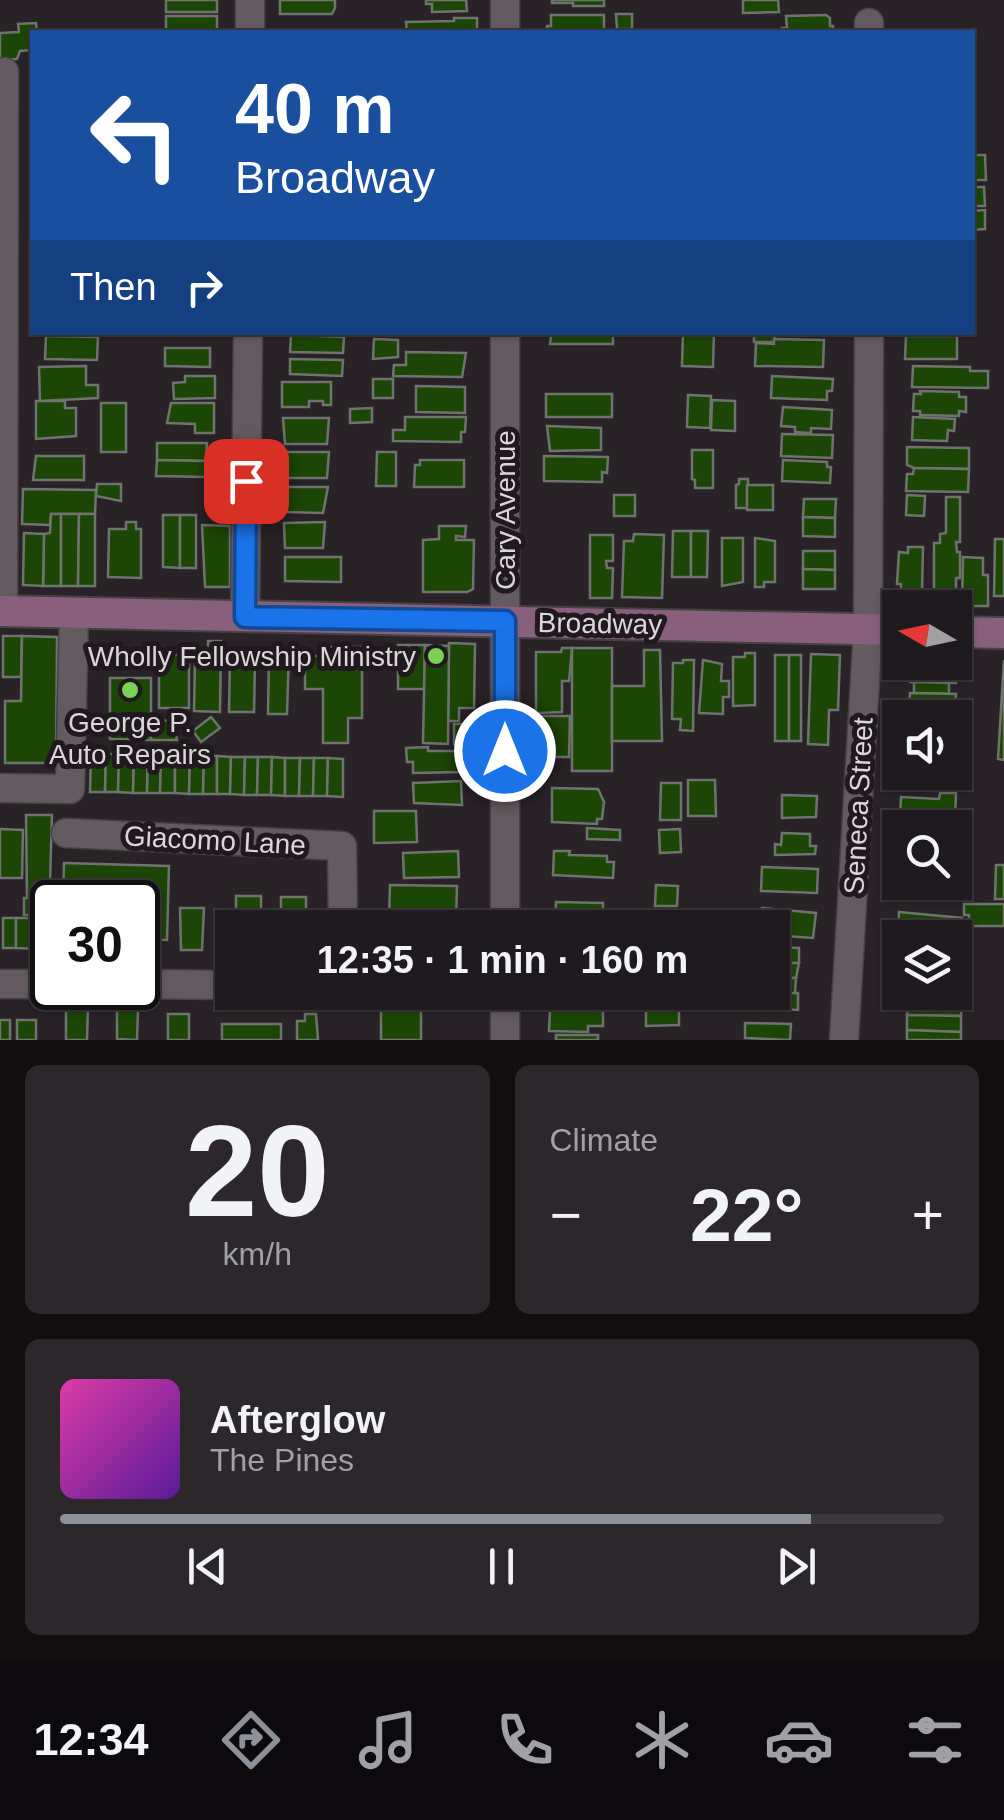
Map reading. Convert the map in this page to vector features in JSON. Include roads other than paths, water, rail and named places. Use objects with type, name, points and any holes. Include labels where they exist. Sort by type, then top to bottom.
[{"type":"street","points":[[250,0],[250,30]]},
{"type":"street","points":[[505,0],[505,30]]},
{"type":"street","points":[[1,610],[4,72]]},
{"type":"street","points":[[245,617],[248,335]]},
{"type":"street","name":"Cary Avenue","points":[[505,335],[505,910]]},
{"type":"street","name":"Seneca Street","points":[[844,1040],[868,629],[869,335]]},
{"type":"street","name":"Broadway","points":[[1,610],[882,629]]},
{"type":"street","points":[[0,788],[70,789],[74,613]]},
{"type":"street","points":[[972,632],[1004,633]]},
{"type":"street","name":"Giacomo Lane","points":[[66,833],[342,846],[343,910]]},
{"type":"street","points":[[0,984],[30,984]]},
{"type":"street","points":[[160,984],[215,985]]},
{"type":"street","points":[[505,1010],[505,1040]]},
{"type":"place","name":"Wholly Fellowship Ministry","points":[[436,656]]},
{"type":"place","name":"George P. Auto Repairs","points":[[130,690]]}]
